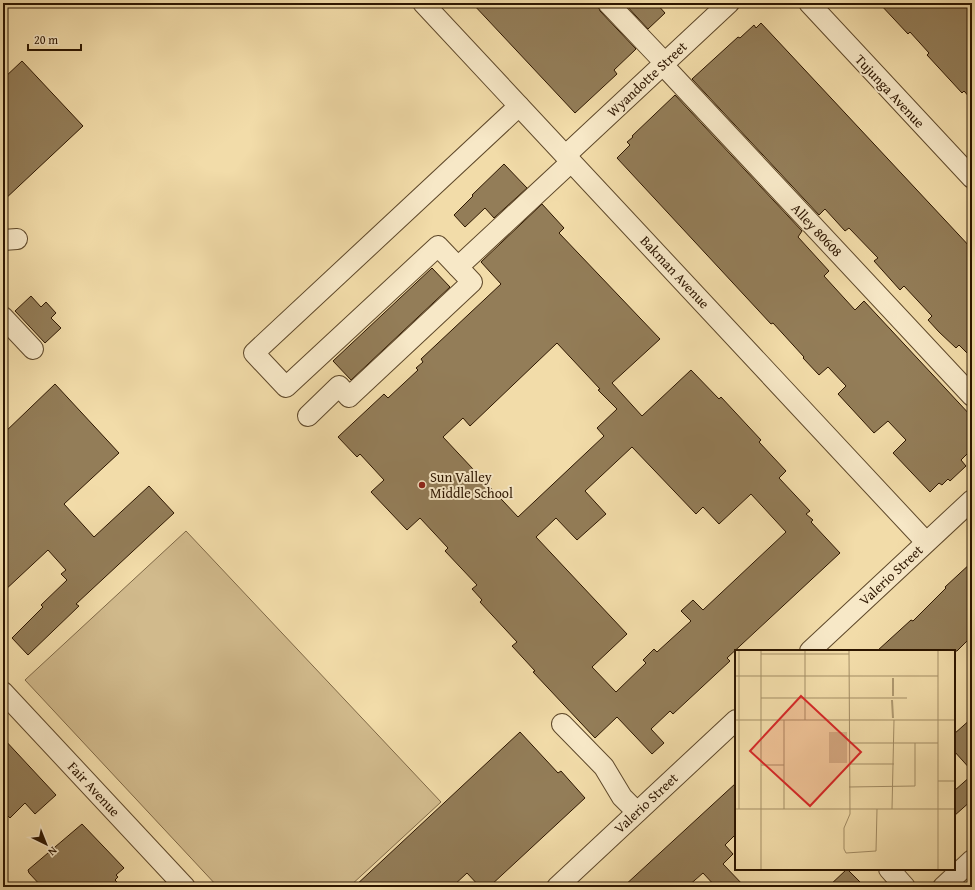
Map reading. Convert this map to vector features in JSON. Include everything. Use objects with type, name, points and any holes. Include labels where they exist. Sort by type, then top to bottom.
[{"type":"street","name":"Bakman Avenue","points":[[423,3],[926,542]]},
{"type":"street","name":"Alley 80608","points":[[608,3],[972,396]]},
{"type":"street","name":"Wyandotte Street","points":[[458,267],[664,64],[729,3]]},
{"type":"street","name":"Tujunga Avenue","points":[[809,3],[972,178]]},
{"type":"street","points":[[308,416],[339,386],[349,397],[472,282],[438,246],[286,387],[254,353],[519,106]]},
{"type":"street","points":[[3,317],[33,349]]},
{"type":"street","name":"Valerio Street","points":[[811,650],[972,500]]},
{"type":"street","name":"Fair Avenue","points":[[3,692],[176,884]]},
{"type":"street","name":"Valerio Street","points":[[557,887],[735,721]]},
{"type":"street","points":[[562,724],[604,767],[622,797],[637,812]]},
{"type":"street","points":[[943,887],[972,860]]},
{"type":"street","points":[[890,870],[905,887]]},
{"type":"shaded area","points":[[186,531],[441,802],[349,887],[218,887],[25,680]]},
{"type":"building","points":[[472,3],[597,3],[600,11],[636,49],[614,70],[617,74],[575,113]]},
{"type":"building","points":[[624,3],[656,3],[665,13],[648,29]]},
{"type":"building","points":[[879,3],[972,3],[972,100],[964,91],[962,93],[927,55],[929,53],[910,32],[908,34]]},
{"type":"building","points":[[761,23],[972,249],[972,358],[959,345],[956,348],[939,332],[928,320],[932,316],[904,286],[900,290],[874,261],[878,258],[849,228],[845,231],[825,209],[819,215],[692,79],[738,37],[740,38],[754,25],[756,28]]},
{"type":"building","points":[[22,61],[83,126],[3,201],[3,79]]},
{"type":"building","points":[[675,95],[802,231],[798,237],[829,271],[824,276],[855,310],[864,301],[972,417],[972,449],[961,460],[966,466],[950,481],[948,479],[942,485],[939,483],[930,492],[893,453],[906,440],[888,421],[874,433],[838,394],[846,386],[828,367],[819,375],[773,323],[771,324],[617,158],[630,145],[627,142],[633,137],[632,136]]},
{"type":"building","points":[[504,164],[527,188],[494,218],[485,208],[465,227],[454,215]]},
{"type":"building","points":[[542,204],[564,228],[559,233],[660,339],[612,383],[642,416],[691,370],[719,399],[721,397],[761,440],[759,442],[786,471],[779,478],[810,511],[806,514],[813,520],[811,522],[840,553],[735,650],[727,658],[730,661],[673,714],[670,711],[651,729],[664,743],[652,754],[617,717],[595,738],[533,672],[535,671],[512,646],[517,642],[480,602],[482,600],[472,589],[477,585],[445,551],[448,548],[420,518],[407,530],[371,492],[384,480],[360,454],[357,457],[338,437],[384,394],[388,398],[418,370],[416,368],[423,362],[421,359],[501,284],[481,262]],"holes":[[[557,343],[600,389],[598,390],[617,409],[597,428],[604,436],[518,517],[443,437],[463,418],[470,426]],[[632,447],[696,514],[703,507],[719,524],[751,494],[786,532],[703,610],[693,600],[681,611],[691,621],[657,652],[654,649],[643,660],[646,663],[616,692],[592,667],[627,634],[536,537],[556,518],[577,540],[606,514],[585,491]]]},
{"type":"building","points":[[432,268],[450,287],[351,380],[333,361]]},
{"type":"building","points":[[31,296],[41,307],[46,302],[56,313],[51,318],[61,328],[45,343],[15,311]]},
{"type":"building","points":[[55,384],[119,453],[64,504],[94,537],[149,486],[174,513],[76,604],[79,606],[28,655],[12,638],[43,607],[41,605],[67,580],[61,574],[66,570],[48,550],[3,592],[3,434]]},
{"type":"building","points":[[972,562],[972,636],[957,651],[878,650],[911,620],[913,621],[946,588],[945,587]]},
{"type":"building","points":[[972,718],[972,771],[955,752],[955,733]]},
{"type":"building","points":[[520,732],[558,773],[561,771],[585,798],[489,887],[480,887],[467,873],[452,887],[354,887]]},
{"type":"building","points":[[3,738],[56,795],[35,814],[25,803],[10,818],[3,811]]},
{"type":"building","points":[[972,775],[972,800],[955,815],[955,790]]},
{"type":"building","points":[[735,784],[735,835],[725,845],[733,854],[723,864],[745,887],[716,887],[703,873],[687,887],[623,887]]},
{"type":"building","points":[[82,824],[124,868],[116,875],[118,877],[115,880],[122,887],[42,887],[28,870]]},
{"type":"building","points":[[846,870],[848,870],[865,887],[828,887]]},
{"type":"place","name":"Sun Valley Middle School","points":[[422,485]]}]
